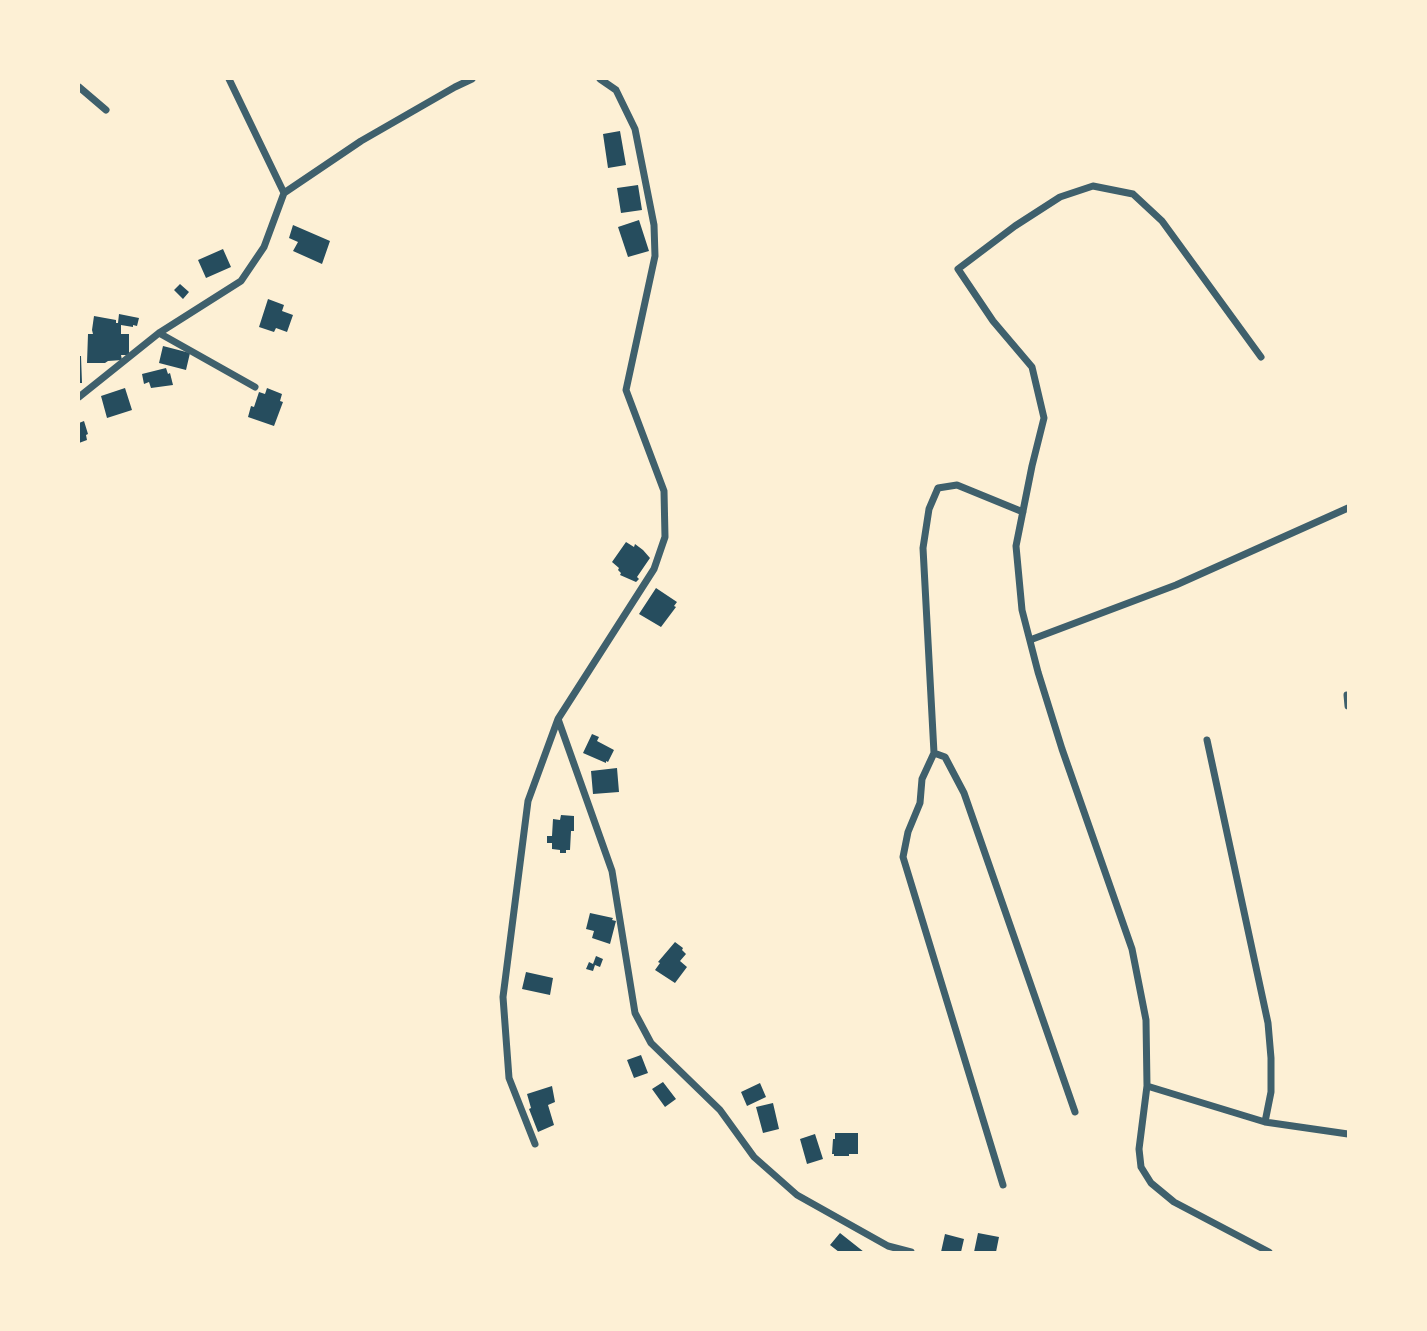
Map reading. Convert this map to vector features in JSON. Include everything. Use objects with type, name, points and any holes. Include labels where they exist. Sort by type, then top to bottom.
[{"type":"street","points":[[229,79],[284,193]]},
{"type":"street","points":[[79,397],[159,333],[241,281],[264,247],[284,193],[361,141],[472,79]]},
{"type":"street","points":[[535,1144],[509,1078],[503,997],[528,801],[558,719],[654,569],[665,537],[664,491],[626,390],[655,256],[654,225],[635,129],[616,90],[600,79]]},
{"type":"street","points":[[79,87],[106,110]]},
{"type":"street","points":[[1261,357],[1162,221],[1133,194],[1093,186],[1060,197],[1015,226],[958,269],[993,321],[1032,367],[1044,418],[1016,546],[1022,610],[1062,749],[1132,950],[1146,1020],[1147,1086],[1139,1149],[1141,1167],[1151,1183],[1174,1202],[1269,1252]]},
{"type":"street","points":[[159,333],[255,387]]},
{"type":"street","points":[[1003,1185],[903,858],[908,832],[920,803],[922,779],[934,753],[923,548],[929,509],[938,488],[957,485],[1023,512]]},
{"type":"street","points":[[1030,640],[1177,585],[1348,508]]},
{"type":"street","points":[[1347,695],[1348,706]]},
{"type":"street","points":[[558,719],[612,871],[635,1013],[651,1043],[720,1110],[754,1157],[797,1195],[888,1246],[911,1252]]},
{"type":"street","points":[[1207,740],[1268,1023],[1270,1092],[1265,1122]]},
{"type":"street","points":[[934,753],[945,757],[964,793],[1075,1112]]},
{"type":"street","points":[[1147,1086],[1265,1122],[1348,1134]]},
{"type":"building","points":[[620,131],[626,165],[608,168],[603,134]]},
{"type":"building","points":[[638,185],[642,210],[621,213],[617,188]]},
{"type":"building","points":[[639,220],[649,251],[628,257],[618,227]]},
{"type":"building","points":[[293,225],[330,241],[322,264],[293,251],[298,242],[289,238]]},
{"type":"building","points":[[223,249],[231,267],[206,278],[198,260]]},
{"type":"building","points":[[180,284],[189,292],[183,299],[174,290]]},
{"type":"building","points":[[268,299],[284,305],[282,311],[293,315],[287,332],[276,328],[274,332],[259,327]]},
{"type":"building","points":[[119,314],[139,318],[137,326],[121,325],[121,334],[129,334],[129,355],[121,355],[122,360],[87,363],[88,334],[93,334],[94,316],[116,320],[118,323]]},
{"type":"building","points":[[163,346],[190,353],[186,370],[159,363]]},
{"type":"building","points":[[81,356],[82,383],[79,383]]},
{"type":"building","points":[[166,368],[173,385],[151,388],[149,382],[144,384],[142,374]]},
{"type":"building","points":[[125,388],[132,410],[107,418],[101,396]]},
{"type":"building","points":[[267,388],[282,394],[280,401],[283,402],[274,426],[248,417],[259,392],[265,394]]},
{"type":"building","points":[[84,421],[87,440],[79,443],[79,423]]},
{"type":"building","points":[[626,542],[634,547],[635,544],[650,558],[636,582],[620,575],[619,568],[612,562]]},
{"type":"building","points":[[656,588],[677,602],[661,627],[639,614]]},
{"type":"building","points":[[592,734],[599,737],[597,741],[614,750],[608,762],[583,753]]},
{"type":"building","points":[[617,768],[619,792],[593,794],[591,771]]},
{"type":"building","points":[[561,815],[574,816],[570,850],[566,850],[566,853],[552,849],[552,843],[547,843],[547,836],[552,836],[553,819],[560,820]]},
{"type":"building","points":[[590,913],[616,921],[610,944],[592,938],[594,931],[586,929]]},
{"type":"building","points":[[675,942],[686,954],[680,961],[687,967],[675,983],[655,970],[660,963],[658,962]]},
{"type":"building","points":[[596,956],[603,959],[600,967],[595,965],[593,971],[586,969],[589,962],[593,964]]},
{"type":"building","points":[[526,972],[553,978],[550,995],[522,989]]},
{"type":"building","points":[[641,1055],[648,1073],[634,1078],[627,1060]]},
{"type":"building","points":[[663,1082],[676,1099],[665,1107],[652,1089]]},
{"type":"building","points":[[760,1083],[766,1097],[747,1106],[741,1092]]},
{"type":"building","points":[[552,1086],[555,1102],[548,1105],[554,1125],[538,1132],[529,1109],[531,1108],[527,1094]]},
{"type":"building","points":[[773,1103],[779,1129],[763,1133],[756,1107]]},
{"type":"building","points":[[835,1133],[858,1133],[858,1154],[834,1156]]},
{"type":"building","points":[[815,1134],[823,1159],[807,1164],[800,1139]]},
{"type":"building","points":[[840,1233],[864,1252],[839,1252],[830,1245]]},
{"type":"building","points":[[978,1233],[999,1237],[996,1252],[974,1252]]},
{"type":"building","points":[[945,1234],[964,1239],[961,1252],[941,1252]]}]
